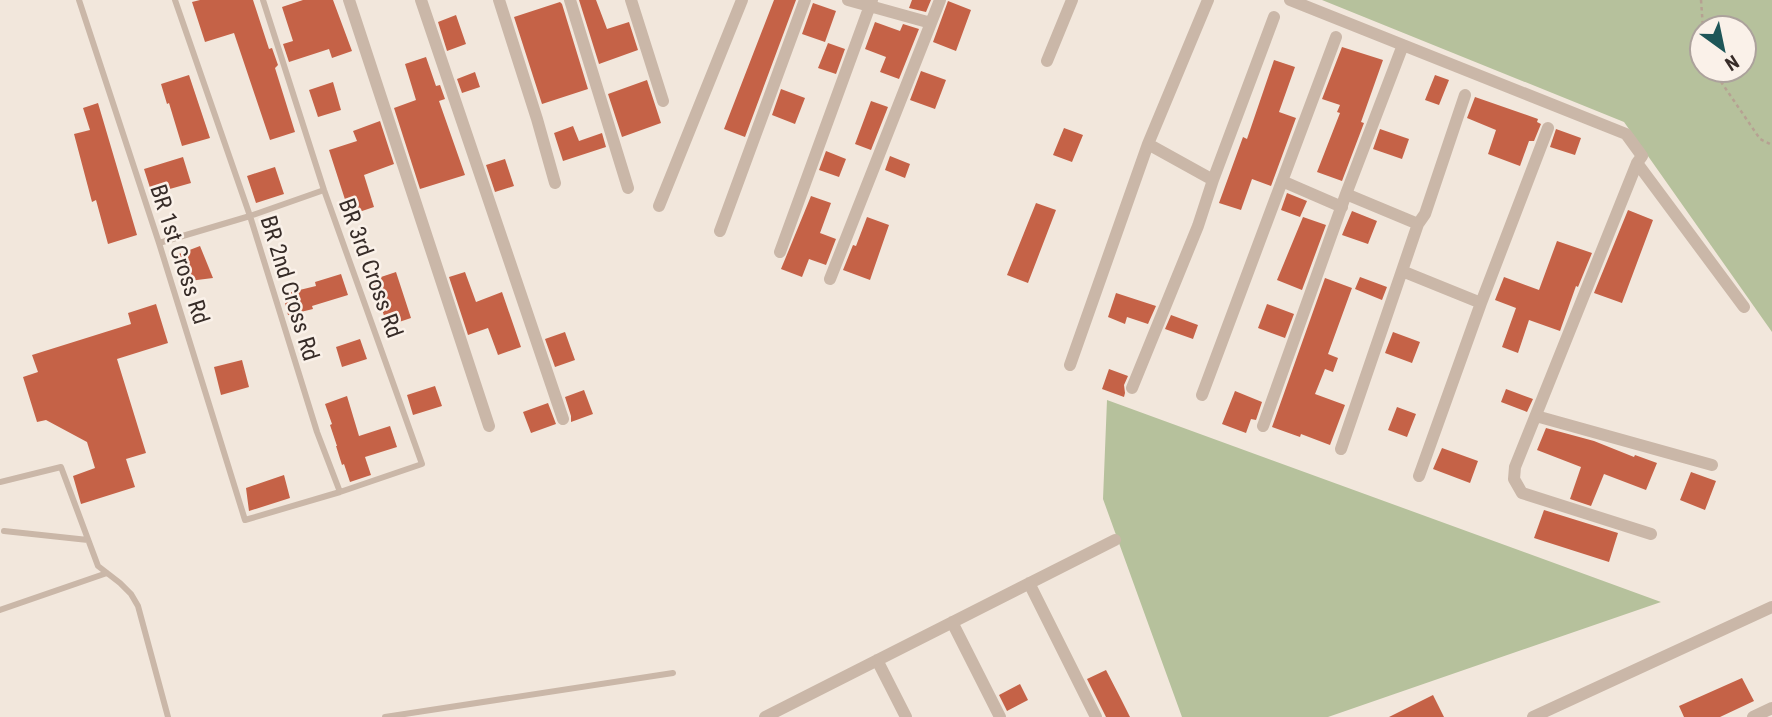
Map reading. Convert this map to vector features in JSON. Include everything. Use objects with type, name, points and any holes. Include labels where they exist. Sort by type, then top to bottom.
[{"type":"street","points":[[349,0],[489,426]]},
{"type":"street","points":[[421,0],[563,419]]},
{"type":"street","points":[[569,0],[628,188]]},
{"type":"street","points":[[631,0],[663,101]]},
{"type":"street","points":[[659,206],[742,0]]},
{"type":"street","points":[[720,231],[805,0]]},
{"type":"street","points":[[848,0],[871,4],[931,23]]},
{"type":"street","points":[[830,279],[940,0]]},
{"type":"street","points":[[1047,61],[1072,0]]},
{"type":"street","points":[[1070,365],[1147,144],[1208,0]]},
{"type":"street","points":[[1290,0],[1626,134],[1642,156],[1515,467],[1514,479],[1522,493],[1651,534]]},
{"type":"street","points":[[502,1],[555,183]]},
{"type":"street","points":[[780,251],[871,4]]},
{"type":"street","points":[[1132,388],[1198,226],[1274,17]]},
{"type":"street","points":[[1202,395],[1336,37]]},
{"type":"street","points":[[1263,426],[1403,45]]},
{"type":"street","points":[[1341,449],[1465,95]]},
{"type":"street","points":[[1419,476],[1548,128]]},
{"type":"street","points":[[1147,144],[1213,180]]},
{"type":"street","points":[[1637,163],[1744,307]]},
{"type":"street","points":[[1282,181],[1418,224]]},
{"type":"street","points":[[1402,271],[1481,303]]},
{"type":"street","points":[[1536,416],[1712,466]]},
{"type":"street","points":[[765,717],[788,712],[877,660],[1115,540]]},
{"type":"street","points":[[1030,583],[1096,717]]},
{"type":"street","points":[[1533,717],[1772,607]]},
{"type":"street","points":[[952,622],[1000,717]]},
{"type":"street","points":[[877,660],[906,717]]},
{"type":"street","points":[[1753,717],[1772,708]]},
{"type":"lane","name":"BR 1st Cross Rd","points":[[79,0],[159,243],[245,520],[340,492]]},
{"type":"lane","name":"BR 2nd Cross Rd","points":[[175,0],[250,216],[317,432],[340,492]]},
{"type":"lane","name":"BR 3rd Cross Rd","points":[[263,0],[324,190],[422,464],[340,492]]},
{"type":"lane","points":[[159,243],[250,216],[324,190]]},
{"type":"lane","points":[[0,482],[61,467],[98,566],[120,583],[138,606],[168,717]]},
{"type":"lane","points":[[4,531],[88,540]]},
{"type":"lane","points":[[0,610],[107,573]]},
{"type":"lane","points":[[384,717],[673,673]]},
{"type":"path","points":[[1723,84],[1760,138],[1772,145]]},
{"type":"green space","points":[[1322,0],[1772,0],[1772,332],[1624,122]]},
{"type":"green space","points":[[1107,400],[1661,602],[1328,717],[1182,717],[1103,499]]},
{"type":"building","points":[[253,0],[269,49],[272,48],[278,65],[275,68],[295,132],[270,140],[234,33],[205,42],[192,2]]},
{"type":"building","points":[[303,0],[333,0],[352,51],[332,58],[329,49],[289,62],[283,44],[293,41],[282,7]]},
{"type":"building","points":[[579,0],[596,0],[607,29],[629,22],[638,50],[599,64]]},
{"type":"building","points":[[774,0],[796,0],[745,137],[724,129]]},
{"type":"building","points":[[912,0],[931,0],[926,12],[909,8]]},
{"type":"building","points":[[948,1],[971,10],[956,51],[933,42]]},
{"type":"building","points":[[560,2],[588,89],[542,104],[514,17]]},
{"type":"building","points":[[813,3],[836,11],[825,42],[802,34]]},
{"type":"building","points":[[456,15],[466,44],[447,51],[438,22]]},
{"type":"building","points":[[875,22],[900,31],[903,24],[919,29],[899,79],[880,72],[886,57],[865,49]]},
{"type":"building","points":[[828,43],[845,49],[836,74],[818,68]]},
{"type":"building","points":[[1342,47],[1383,60],[1361,122],[1364,123],[1342,181],[1317,172],[1340,113],[1337,112],[1340,105],[1322,99]]},
{"type":"building","points":[[426,57],[436,86],[440,85],[445,99],[439,101],[465,175],[420,189],[394,108],[416,100],[405,64]]},
{"type":"building","points":[[1274,60],[1295,67],[1279,112],[1296,118],[1271,186],[1252,179],[1241,210],[1219,203],[1243,137],[1247,139]]},
{"type":"building","points":[[921,71],[946,80],[935,109],[910,100]]},
{"type":"building","points":[[475,72],[480,87],[462,93],[457,79]]},
{"type":"building","points":[[189,75],[210,138],[182,146],[161,84]]},
{"type":"building","points":[[1435,75],[1449,80],[1439,105],[1425,100]]},
{"type":"building","points":[[647,80],[661,123],[622,137],[608,94]]},
{"type":"building","points":[[333,82],[341,110],[318,117],[309,90]]},
{"type":"building","points":[[781,89],[805,98],[795,124],[772,115]]},
{"type":"building","points":[[1475,97],[1538,119],[1537,122],[1541,124],[1534,141],[1529,141],[1520,166],[1488,154],[1496,130],[1467,118]]},
{"type":"building","points":[[871,101],[888,107],[871,150],[855,144]]},
{"type":"building","points":[[98,103],[137,235],[108,244],[96,200],[92,202],[74,134],[90,130],[83,108]]},
{"type":"building","points":[[380,121],[394,164],[364,175],[374,207],[350,215],[329,150],[357,141],[353,131]]},
{"type":"building","points":[[573,126],[579,141],[602,133],[606,147],[563,161],[554,133]]},
{"type":"building","points":[[1064,128],[1083,135],[1072,162],[1053,155]]},
{"type":"building","points":[[1380,129],[1409,139],[1402,159],[1373,149]]},
{"type":"building","points":[[1556,129],[1581,138],[1575,155],[1550,147]]},
{"type":"building","points":[[826,151],[846,159],[839,177],[819,170]]},
{"type":"building","points":[[890,156],[910,164],[905,178],[885,170]]},
{"type":"building","points":[[183,157],[191,183],[152,194],[144,169]]},
{"type":"building","points":[[505,159],[514,186],[495,192],[486,165]]},
{"type":"building","points":[[275,167],[284,194],[256,203],[247,176]]},
{"type":"building","points":[[1287,193],[1307,201],[1300,217],[1281,210]]},
{"type":"building","points":[[811,196],[831,203],[820,233],[836,239],[826,265],[809,259],[802,277],[781,269]]},
{"type":"building","points":[[1036,203],[1056,210],[1028,283],[1007,275]]},
{"type":"building","points":[[1628,210],[1653,220],[1622,303],[1594,293]]},
{"type":"building","points":[[1352,211],[1377,221],[1368,244],[1342,235]]},
{"type":"building","points":[[867,217],[889,225],[870,280],[843,270]]},
{"type":"building","points":[[1303,217],[1326,225],[1302,290],[1277,280]]},
{"type":"building","points":[[1557,241],[1592,253],[1578,287],[1576,286],[1560,331],[1529,320],[1518,353],[1502,347],[1516,308],[1495,300],[1504,277],[1539,290]]},
{"type":"building","points":[[200,246],[213,278],[189,281],[179,254]]},
{"type":"building","points":[[396,272],[411,318],[387,326],[379,299],[375,301],[369,281]]},
{"type":"building","points":[[465,272],[476,302],[502,292],[521,347],[498,355],[488,328],[468,335],[449,277]]},
{"type":"building","points":[[341,274],[348,295],[312,306],[313,309],[288,315],[283,294],[316,286],[315,282]]},
{"type":"building","points":[[1360,277],[1387,287],[1382,300],[1355,289]]},
{"type":"building","points":[[1325,278],[1352,288],[1328,354],[1338,358],[1333,372],[1325,369],[1315,394],[1345,405],[1330,445],[1272,427]]},
{"type":"building","points":[[1116,293],[1156,306],[1148,324],[1127,317],[1125,324],[1108,317]]},
{"type":"building","points":[[156,304],[168,343],[117,359],[146,453],[126,459],[135,487],[81,504],[73,476],[95,468],[87,442],[46,420],[37,422],[23,377],[38,372],[32,355],[131,324],[128,313]]},
{"type":"building","points":[[1267,304],[1294,314],[1285,338],[1258,328]]},
{"type":"building","points":[[1171,315],[1198,325],[1193,339],[1165,329]]},
{"type":"building","points":[[565,332],[575,360],[555,367],[545,339]]},
{"type":"building","points":[[1393,332],[1420,342],[1412,363],[1385,353]]},
{"type":"building","points":[[360,339],[367,359],[342,367],[336,347]]},
{"type":"building","points":[[242,360],[249,387],[221,395],[214,367]]},
{"type":"building","points":[[1109,369],[1128,376],[1124,385],[1124,397],[1102,389]]},
{"type":"building","points":[[435,386],[442,406],[413,415],[407,395]]},
{"type":"building","points":[[1506,389],[1533,399],[1527,412],[1501,402]]},
{"type":"building","points":[[584,390],[593,414],[571,422],[565,397]]},
{"type":"building","points":[[1235,391],[1262,402],[1256,420],[1251,419],[1246,433],[1222,424]]},
{"type":"building","points":[[347,396],[359,436],[390,426],[397,447],[365,457],[371,475],[350,482],[344,464],[342,465],[325,404]]},
{"type":"building","points":[[548,403],[556,424],[531,433],[523,412]]},
{"type":"building","points":[[1397,407],[1416,414],[1407,437],[1388,430]]},
{"type":"building","points":[[1546,428],[1657,463],[1646,490],[1604,474],[1591,506],[1570,499],[1581,467],[1537,450]]},
{"type":"building","points":[[1442,448],[1478,461],[1470,483],[1433,469]]},
{"type":"building","points":[[1691,472],[1716,481],[1705,510],[1680,500]]},
{"type":"building","points":[[284,475],[290,498],[249,511],[246,488]]},
{"type":"building","points":[[1544,510],[1618,533],[1609,562],[1534,538]]},
{"type":"building","points":[[1106,670],[1130,717],[1106,717],[1087,679]]},
{"type":"building","points":[[1742,678],[1754,701],[1720,717],[1684,717],[1679,706]]},
{"type":"building","points":[[1020,684],[1028,700],[1007,711],[999,695]]},
{"type":"building","points":[[1433,695],[1444,717],[1389,717]]}]
